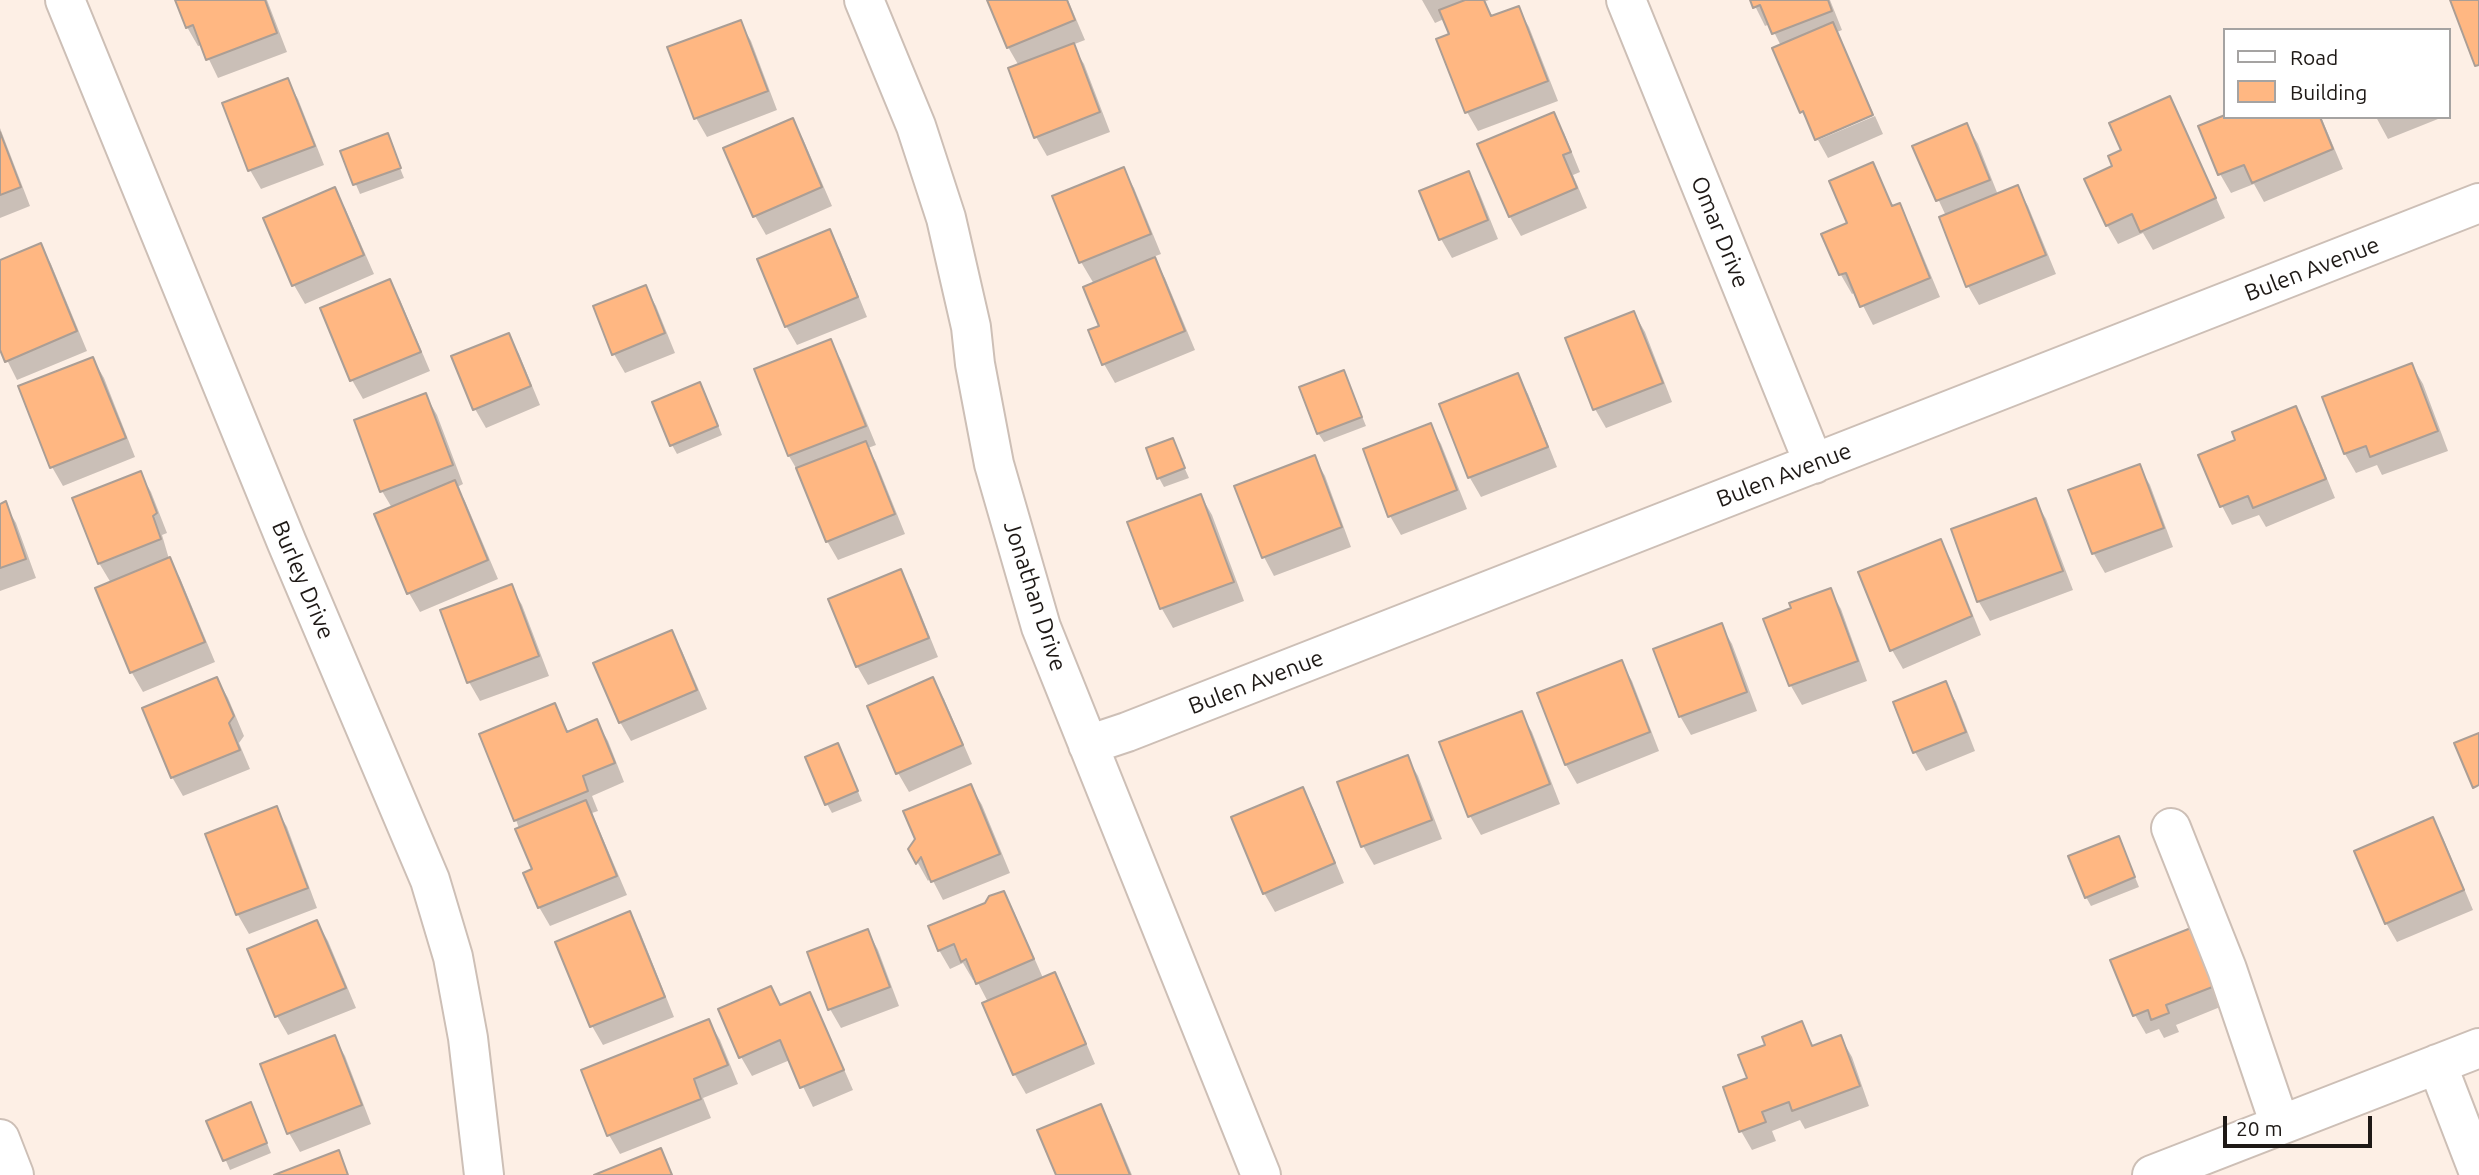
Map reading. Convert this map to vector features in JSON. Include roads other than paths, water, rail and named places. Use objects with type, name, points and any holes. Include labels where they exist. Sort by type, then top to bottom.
[{"type":"street","name":"Burley Drive","points":[[65,0],[287,543],[430,880],[453,957],[468,1038],[484,1175]]},
{"type":"street","name":"Jonathan Drive","points":[[864,0],[916,126],[946,218],[971,327],[975,364],[994,464],[1041,627],[1261,1175]]},
{"type":"street","name":"Omar Drive","points":[[1626,0],[1814,464]]},
{"type":"street","name":"Bulen Avenue","points":[[1088,745],[2479,203]]},
{"type":"street","points":[[2171,828],[2227,969],[2280,1125]]},
{"type":"street","points":[[2152,1175],[2479,1048]]},
{"type":"street","points":[[2437,1064],[2479,1173]]},
{"type":"street","points":[[0,1139],[14,1175]]}]
